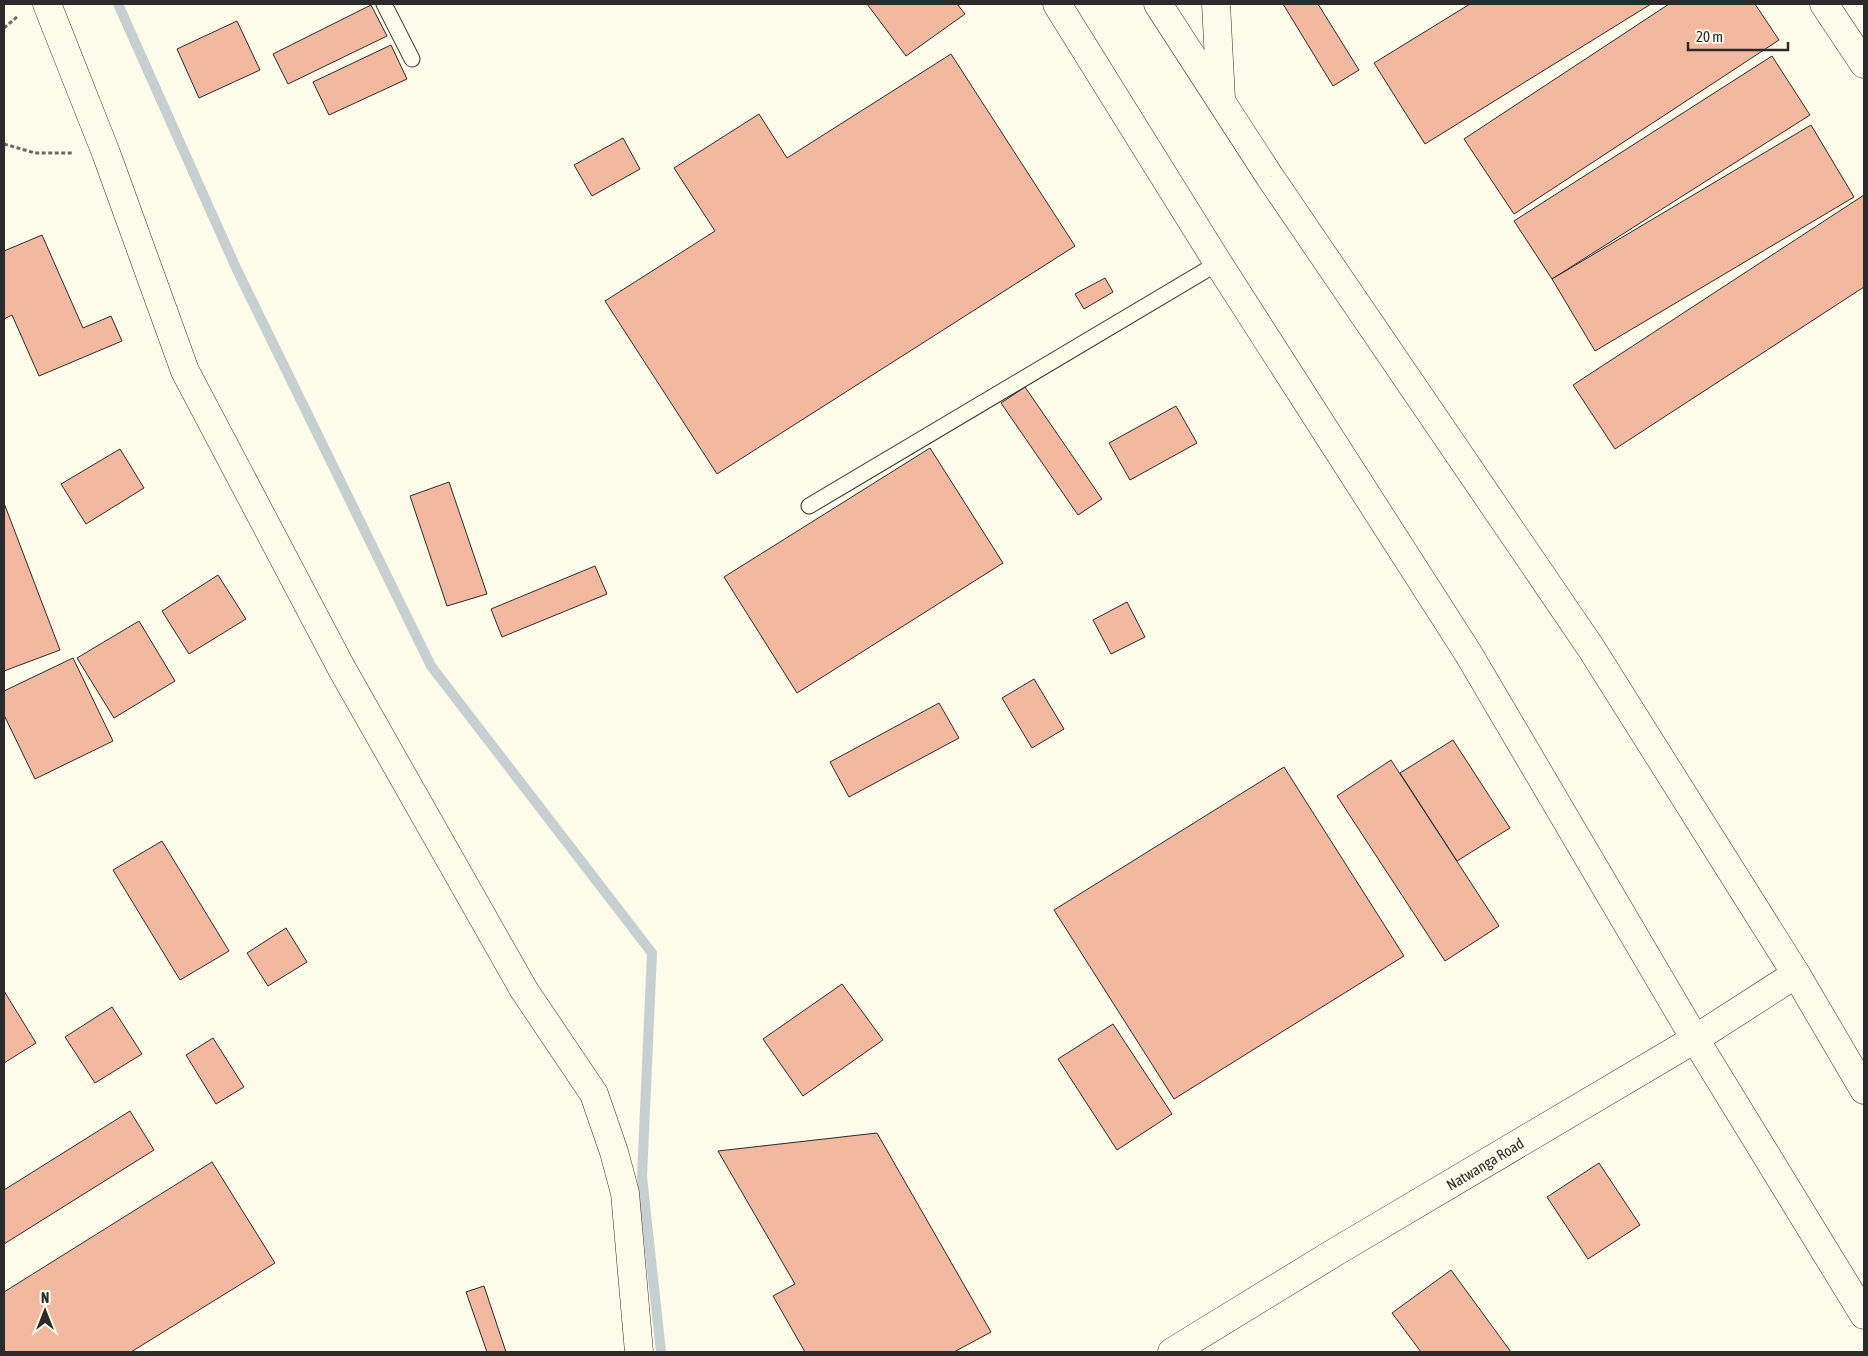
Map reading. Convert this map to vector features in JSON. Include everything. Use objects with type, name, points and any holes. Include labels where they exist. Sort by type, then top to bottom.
[{"type":"main road","points":[[47,4],[106,153],[185,371],[342,669],[524,990],[594,1094],[614,1152],[625,1193],[639,1352]]},
{"type":"main road","points":[[1057,4],[1218,263],[1468,653],[1695,1039],[1864,1315]]},
{"type":"main road","points":[[1158,4],[1270,177],[1590,648],[1796,974],[1864,1090]]},
{"type":"main road","points":[[1216,4],[1221,101]]},
{"type":"main road","points":[[1824,4],[1864,64]]},
{"type":"main road","name":"Natwanga Road","points":[[1172,1352],[1346,1246],[1695,1039],[1796,974]]},
{"type":"lane","points":[[384,4],[412,59]]},
{"type":"lane","points":[[809,506],[1218,263]]},
{"type":"path","points":[[4,144],[35,153],[106,153]]},
{"type":"building","points":[[867,4],[957,4],[965,14],[906,56]]},
{"type":"building","points":[[1283,4],[1318,4],[1359,70],[1333,86]]},
{"type":"building","points":[[1470,4],[1651,4],[1425,144],[1374,63]]},
{"type":"building","points":[[1669,4],[1755,4],[1779,40],[1514,214],[1464,139]]},
{"type":"building","points":[[371,5],[387,36],[288,84],[273,54]]},
{"type":"building","points":[[237,21],[260,70],[199,98],[177,49]]},
{"type":"building","points":[[391,45],[407,79],[329,115],[313,82]]},
{"type":"building","points":[[951,54],[1075,246],[717,474],[605,301],[715,231],[674,168],[759,114],[787,158]]},
{"type":"building","points":[[1772,56],[1810,115],[1552,279],[1514,221]]},
{"type":"building","points":[[1811,125],[1854,197],[1595,351],[1552,279]]},
{"type":"building","points":[[623,138],[640,169],[592,196],[574,165]]},
{"type":"building","points":[[1864,195],[1864,287],[1615,449],[1573,385]]},
{"type":"building","points":[[42,235],[83,328],[111,316],[122,341],[39,376],[12,315],[4,319],[4,251]]},
{"type":"building","points":[[1105,278],[1113,292],[1084,309],[1075,294]]},
{"type":"building","points":[[1025,387],[1102,499],[1078,515],[1001,403]]},
{"type":"building","points":[[1176,406],[1197,443],[1130,480],[1109,443]]},
{"type":"building","points":[[930,448],[1003,563],[797,693],[724,577]]},
{"type":"building","points":[[120,449],[144,488],[86,524],[61,484]]},
{"type":"building","points":[[449,482],[487,594],[447,606],[410,496]]},
{"type":"building","points":[[4,503],[60,650],[4,671]]},
{"type":"building","points":[[595,566],[607,594],[502,637],[491,609]]},
{"type":"building","points":[[218,575],[246,619],[189,654],[162,611]]},
{"type":"building","points":[[1127,602],[1145,637],[1111,654],[1093,620]]},
{"type":"building","points":[[139,621],[175,681],[114,718],[77,658]]},
{"type":"building","points":[[73,658],[113,741],[35,779],[4,715],[4,691]]},
{"type":"building","points":[[1034,679],[1064,729],[1032,748],[1002,698]]},
{"type":"building","points":[[939,703],[959,738],[849,797],[830,762]]},
{"type":"building","points":[[1453,740],[1510,828],[1457,861],[1400,773]]},
{"type":"building","points":[[1391,760],[1499,926],[1445,961],[1337,796]]},
{"type":"building","points":[[1284,767],[1404,956],[1174,1099],[1054,910]]},
{"type":"building","points":[[162,841],[229,951],[180,980],[113,870]]},
{"type":"building","points":[[286,928],[307,962],[268,986],[247,953]]},
{"type":"building","points":[[842,984],[883,1040],[803,1096],[763,1039]]},
{"type":"building","points":[[4,991],[36,1043],[4,1063]]},
{"type":"building","points":[[112,1007],[142,1054],[95,1083],[65,1037]]},
{"type":"building","points":[[1113,1024],[1172,1114],[1117,1150],[1058,1059]]},
{"type":"building","points":[[213,1038],[244,1087],[216,1104],[186,1055]]},
{"type":"building","points":[[130,1111],[154,1150],[4,1244],[4,1190]]},
{"type":"building","points":[[877,1133],[991,1332],[954,1352],[805,1352],[773,1296],[795,1284],[718,1151]]},
{"type":"building","points":[[212,1162],[275,1263],[131,1352],[4,1352],[4,1292]]},
{"type":"building","points":[[1599,1163],[1640,1225],[1588,1259],[1547,1197]]},
{"type":"building","points":[[1451,1270],[1511,1352],[1421,1352],[1392,1313]]},
{"type":"building","points":[[484,1286],[506,1352],[487,1352],[466,1292]]},
{"type":"waterway","points":[[118,4],[237,270],[431,666],[652,953],[642,1177],[661,1352]]}]
